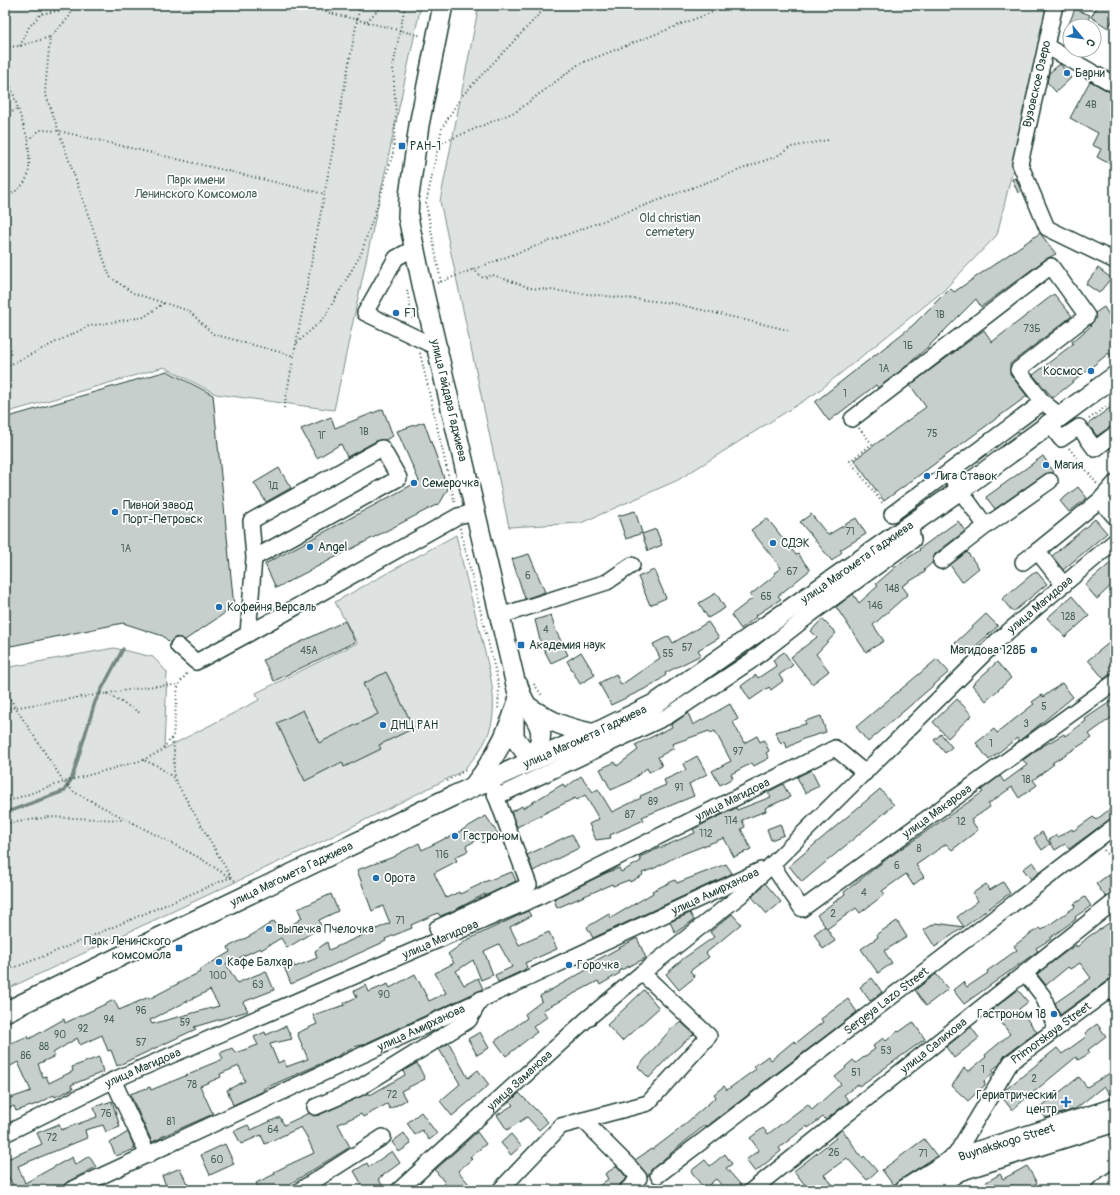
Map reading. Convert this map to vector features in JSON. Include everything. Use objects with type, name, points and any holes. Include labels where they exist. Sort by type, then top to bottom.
[{"type":"main road","name":"улица Гайдара Гаджиева","points":[[444,5],[419,125],[409,196],[408,217],[475,512],[502,615]]},
{"type":"main road","name":"улица Гайдара Гаджиева","points":[[415,248],[435,286],[438,348],[502,615],[519,698],[527,704],[492,761],[487,787]]},
{"type":"main road","name":"улица Магомета Гаджиева","points":[[532,760],[655,702],[955,483],[1052,420],[1115,374]]},
{"type":"main road","name":"улица Магомета Гаджиева","points":[[5,1012],[487,787],[532,760],[656,703],[910,525],[955,483]]},
{"type":"main road","points":[[527,704],[547,720],[567,728],[591,733]]},
{"type":"main road","points":[[527,704],[542,731],[542,739],[532,760],[514,737],[527,704]]},
{"type":"main road","name":"улица Магомета Гаджиева","points":[[5,1008],[487,787]]},
{"type":"main road","name":"Buynakskogo Street","points":[[904,1190],[956,1165],[1115,1108]]},
{"type":"main road","name":"Buynakskogo Street","points":[[929,1190],[956,1165],[1115,1122]]},
{"type":"street","name":"Вузовское Озеро","points":[[1055,5],[1020,164],[1047,228],[1081,243],[1115,261]]},
{"type":"street","points":[[1046,46],[1115,85]]},
{"type":"street","points":[[415,248],[396,258],[365,313],[438,348]]},
{"type":"street","points":[[852,419],[1051,266],[1087,316],[1018,370],[1043,402],[1061,439],[1079,427],[1095,449],[1115,434]]},
{"type":"street","points":[[892,514],[955,483],[1043,402]]},
{"type":"street","points":[[248,634],[254,558],[251,521],[382,448],[399,478],[254,558]]},
{"type":"street","points":[[941,561],[986,526],[1050,481]]},
{"type":"street","points":[[955,483],[986,526]]},
{"type":"street","points":[[1023,562],[1102,497],[1115,483]]},
{"type":"street","points":[[1102,497],[1115,517]]},
{"type":"street","points":[[178,646],[196,662],[458,516],[475,512]]},
{"type":"street","points":[[441,939],[437,928],[530,885],[487,787],[675,712],[751,662],[811,614],[913,540],[910,525]]},
{"type":"street","name":"улица Магидова","points":[[772,865],[997,641],[1115,541]]},
{"type":"street","points":[[1037,551],[1064,585]]},
{"type":"street","points":[[502,615],[607,582],[632,565]]},
{"type":"street","name":"улица Макарова","points":[[772,865],[802,910],[1115,682]]},
{"type":"street","name":"улица Магидова","points":[[5,1134],[113,1080],[538,897],[835,748],[865,773]]},
{"type":"street","name":"Sergeya Lazo Street","points":[[658,1175],[1115,826]]},
{"type":"street","name":"улица Заманова","points":[[399,1190],[587,1019],[642,973],[741,895],[772,865]]},
{"type":"street","name":"улица Амирханова","points":[[71,1190],[772,865]]},
{"type":"street","name":"улица Салихова","points":[[752,1190],[1115,901]]},
{"type":"street","points":[[500,1190],[561,1126],[648,1103],[709,1036],[642,973]]},
{"type":"street","points":[[1025,973],[1042,996],[1056,1029]]},
{"type":"street","name":"Primorskaya Street","points":[[956,1165],[1011,1062],[1115,986]]},
{"type":"street","points":[[315,1108],[358,1088],[469,1020],[482,999]]},
{"type":"street","points":[[113,1080],[148,1155]]},
{"type":"street","points":[[584,1120],[639,1178],[627,1190]]},
{"type":"street","points":[[300,1190],[383,1138]]},
{"type":"street","points":[[1099,1190],[1115,1178]]},
{"type":"path","points":[[298,5],[357,18],[425,37]]},
{"type":"path","points":[[284,408],[360,5]]},
{"type":"path","points":[[368,21],[383,5]]},
{"type":"path","points":[[296,344],[324,318],[357,260],[381,194],[392,153],[396,116],[393,67],[405,5]]},
{"type":"path","points":[[548,5],[461,97],[442,128],[426,204],[435,286],[473,269],[777,156],[791,147],[828,140]]},
{"type":"path","points":[[439,144],[517,111],[580,64],[723,8],[738,5]]},
{"type":"path","points":[[5,47],[20,46],[50,37],[70,16],[73,6]]},
{"type":"path","points":[[20,46],[29,27],[41,14],[73,6]]},
{"type":"path","points":[[50,37],[45,92],[110,277],[133,293],[189,311],[213,334],[294,356]]},
{"type":"path","points":[[5,68],[28,140],[30,161],[28,180],[14,193],[5,197]]},
{"type":"path","points":[[5,115],[18,109]]},
{"type":"path","points":[[28,140],[40,130],[59,131],[325,194]]},
{"type":"path","points":[[473,269],[483,278],[494,276],[531,288],[672,303],[788,330]]},
{"type":"path","points":[[5,367],[89,326],[144,317],[164,303]]},
{"type":"path","points":[[1079,427],[1115,400]]},
{"type":"path","points":[[852,419],[872,444],[850,461],[892,514]]},
{"type":"path","points":[[1061,439],[1102,497]]},
{"type":"path","points":[[5,802],[64,782],[143,760],[162,751],[173,736],[178,685],[196,662]]},
{"type":"path","points":[[527,704],[530,678]]},
{"type":"path","points":[[5,709],[154,686],[178,685]]},
{"type":"path","points":[[5,688],[15,707],[64,782],[74,792],[124,820],[198,857],[237,882]]},
{"type":"path","points":[[106,693],[140,713]]},
{"type":"path","points":[[171,739],[174,748],[174,778]]},
{"type":"path","points":[[143,760],[156,765],[174,778],[231,877]]},
{"type":"path","points":[[5,824],[49,817],[124,820]]},
{"type":"path","points":[[1096,839],[1115,866]]},
{"type":"path","points":[[5,971],[47,955],[231,877]]},
{"type":"green space","name":"Парк имени Ленинского Комсомола","points":[[5,5],[421,5],[334,410],[216,394],[164,367],[5,413]]},
{"type":"green space","name":"Old сhristian cemetery","points":[[479,5],[1052,5],[997,235],[942,292],[816,393],[678,480],[581,523],[509,527],[440,201]]},
{"type":"green space","points":[[456,535],[490,675],[493,701],[493,713],[489,733],[475,757],[461,772],[321,842],[5,990],[5,668],[114,648],[153,657],[167,672],[164,749],[259,700],[256,693],[357,643],[335,602]]},
{"type":"building","points":[[1098,5],[1115,5],[1115,16],[1108,28],[1102,24],[1102,18],[1091,17]]},
{"type":"building","points":[[1075,9],[1090,15],[1089,18],[1071,18]]},
{"type":"building","points":[[1060,64],[1071,78],[1056,92],[1047,82],[1049,73]]},
{"type":"building","points":[[1090,81],[1115,95],[1115,167],[1097,157],[1101,149],[1092,145],[1098,133],[1070,118]]},
{"type":"building","points":[[1016,178],[1021,191],[1018,193],[1012,179]]},
{"type":"building","points":[[1040,233],[1056,254],[1046,259],[981,307],[976,299],[929,346],[904,368],[878,388],[876,385],[829,421],[815,402],[912,326],[950,288],[954,292]]},
{"type":"building","points":[[1098,268],[1111,278],[1099,293],[1086,284]]},
{"type":"building","points":[[1054,294],[1072,316],[1010,364],[1011,375],[1027,396],[884,501],[854,460],[926,407],[910,385],[984,330],[992,342]]},
{"type":"building","points":[[1104,307],[1115,325],[1115,363],[1109,353],[1053,398],[1033,375],[1073,344],[1072,342],[1091,326],[1090,325],[1095,319],[1095,313]]},
{"type":"building","name":"Пивной завод Порт-Петровск","points":[[167,371],[213,395],[234,607],[185,640],[176,637],[170,643],[163,636],[123,623],[11,646],[5,633],[5,418]]},
{"type":"building","points":[[1115,404],[1115,425],[1097,436],[1088,424]]},
{"type":"building","points":[[383,409],[393,436],[385,440],[378,440],[347,457],[341,444],[317,458],[301,429],[331,417],[335,428]]},
{"type":"building","points":[[424,422],[448,489],[440,503],[276,588],[265,564],[419,481],[397,431]]},
{"type":"building","points":[[1043,456],[1054,472],[1045,474],[995,509],[986,497]]},
{"type":"building","points":[[279,468],[291,488],[266,502],[254,483]]},
{"type":"building","points":[[1078,487],[1087,498],[1069,512],[1060,501]]},
{"type":"building","points":[[635,511],[642,533],[626,539],[618,516]]},
{"type":"building","points":[[811,514],[828,535],[856,518],[866,534],[840,550],[842,552],[832,561],[800,522]]},
{"type":"building","points":[[767,518],[796,555],[798,554],[810,570],[778,596],[781,599],[755,616],[756,617],[741,629],[731,615],[753,598],[750,595],[775,575],[774,573],[781,568],[751,530]]},
{"type":"building","points":[[1095,519],[1107,533],[1063,570],[1052,556]]},
{"type":"building","points":[[958,521],[965,531],[935,554],[932,563],[924,570],[925,572],[902,586],[908,594],[873,625],[884,641],[866,652],[836,607],[853,594],[859,603],[878,586],[876,584],[899,564]]},
{"type":"building","points":[[656,529],[662,545],[648,551],[642,534]]},
{"type":"building","points":[[967,552],[979,568],[962,582],[950,565]]},
{"type":"building","points":[[529,554],[545,592],[525,599],[512,559]]},
{"type":"building","points":[[1115,559],[1115,582],[1097,599],[1085,585]]},
{"type":"building","points":[[654,570],[666,598],[650,605],[638,577]]},
{"type":"building","points":[[1036,571],[1047,584],[1013,612],[1002,599]]},
{"type":"building","points":[[716,593],[725,608],[708,618],[699,603]]},
{"type":"building","points":[[1072,596],[1089,616],[1065,637],[1047,618]]},
{"type":"building","points":[[986,614],[998,626],[966,655],[955,643]]},
{"type":"building","points":[[551,615],[556,631],[568,655],[551,663],[541,644],[535,620]]},
{"type":"building","points":[[822,619],[836,633],[816,654],[829,671],[812,684],[791,657],[817,637],[811,631]]},
{"type":"building","points":[[345,621],[355,642],[274,681],[263,660]]},
{"type":"building","points":[[708,622],[719,638],[698,650],[701,655],[665,673],[666,675],[653,685],[611,705],[599,683],[616,674],[621,685],[660,658],[653,644],[669,636],[673,643]]},
{"type":"building","points":[[1115,638],[1115,670],[1104,679],[1088,660]]},
{"type":"building","points":[[581,652],[595,675],[580,684],[567,661]]},
{"type":"building","points":[[784,652],[793,665],[779,675],[783,681],[771,690],[769,687],[750,700],[741,686],[756,675],[758,678],[776,666],[773,660]]},
{"type":"building","points":[[937,659],[949,672],[868,742],[856,727]]},
{"type":"building","points":[[997,662],[1011,678],[986,701],[972,685]]},
{"type":"building","name":"ДНЦ РАН","points":[[386,672],[414,728],[379,745],[381,749],[344,767],[342,762],[305,781],[277,723],[303,710],[319,743],[378,714],[363,684]]},
{"type":"building","points":[[1062,683],[1073,697],[1019,741],[1017,738],[989,760],[976,743],[994,729],[997,733],[1034,704],[1032,702],[1042,695],[1043,697]]},
{"type":"building","points":[[957,699],[972,715],[948,738],[933,722]]},
{"type":"building","points":[[1115,699],[1115,715],[1089,734],[1092,738],[1052,763],[1054,764],[1033,780],[1037,785],[1019,798],[1012,787],[988,804],[990,807],[971,820],[978,830],[952,850],[946,844],[916,865],[924,877],[913,885],[906,874],[882,891],[885,894],[860,913],[856,908],[827,929],[817,915],[845,894],[844,892],[888,858],[983,792],[981,790],[1000,776],[1004,782],[1027,765],[1023,760],[1041,747],[1064,734],[1065,736],[1086,721],[1085,719]]},
{"type":"building","points":[[730,704],[738,719],[733,722],[744,743],[757,736],[760,742],[764,740],[769,751],[766,753],[769,758],[754,766],[752,763],[731,774],[733,778],[720,785],[712,771],[731,761],[715,731],[711,733],[709,731],[672,744],[674,748],[658,757],[662,766],[649,772],[647,768],[629,782],[611,790],[600,769],[615,762],[617,766],[638,750],[635,745],[672,727],[671,725],[688,713],[693,725]]},
{"type":"building","points":[[821,716],[826,732],[803,739],[787,748],[785,741],[781,744],[775,732],[806,724],[805,721]]},
{"type":"building","points":[[941,734],[952,747],[945,753],[934,740]]},
{"type":"building","points":[[697,756],[707,774],[689,784],[694,796],[642,817],[644,820],[610,835],[611,838],[596,840],[589,824],[599,819],[585,795],[577,800],[575,798],[517,827],[511,812],[522,806],[523,808],[563,784],[565,788],[581,776],[593,792],[598,789],[612,812],[641,798],[640,796],[666,785],[664,780],[686,770],[683,764]]},
{"type":"building","points":[[811,770],[819,786],[805,793],[797,777]]},
{"type":"building","points":[[783,784],[790,797],[765,808],[766,811],[742,820],[745,827],[741,829],[751,849],[734,857],[724,838],[675,857],[642,873],[643,875],[630,882],[629,880],[613,886],[612,884],[557,908],[554,899],[606,873],[619,868],[621,872],[641,861],[639,857],[695,833],[693,829],[736,808],[737,810],[771,797],[768,792]]},
{"type":"building","points":[[880,789],[894,805],[802,882],[789,866]]},
{"type":"building","points":[[1115,805],[1115,817],[1110,819],[1069,849],[1065,844],[1055,850],[1049,840],[1072,829],[1073,831],[1093,817],[1096,820]]},
{"type":"building","points":[[486,816],[498,834],[483,843],[480,838],[466,846],[468,851],[455,857],[457,861],[434,873],[446,898],[459,892],[460,894],[481,883],[512,872],[516,881],[485,896],[485,894],[453,911],[440,916],[438,913],[411,925],[412,928],[385,939],[386,941],[291,984],[283,964],[292,961],[295,967],[317,958],[315,951],[327,942],[329,950],[390,923],[383,906],[372,911],[357,870],[396,856],[419,843],[422,850],[446,838],[447,839]]},
{"type":"building","points":[[780,824],[784,835],[771,840],[767,829]]},
{"type":"building","points":[[1042,832],[1050,844],[1042,850],[1034,838]]},
{"type":"building","points":[[572,834],[579,848],[533,871],[527,855]]},
{"type":"building","points":[[1033,862],[1040,872],[1031,879],[1023,869]]},
{"type":"building","points":[[726,864],[732,873],[729,875],[593,938],[587,927],[609,914],[611,918],[653,893],[652,891],[675,880],[677,883]]},
{"type":"building","points":[[1108,875],[1115,885],[1115,891],[1106,897],[1096,884]]},
{"type":"building","points":[[1003,882],[1010,893],[964,927],[957,917],[978,901],[973,893],[986,884],[990,890]]},
{"type":"building","points":[[765,883],[781,902],[767,914],[752,897]]},
{"type":"building","points":[[331,894],[338,911],[319,920],[321,927],[287,948],[281,938],[261,950],[260,948],[226,964],[237,983],[266,971],[274,990],[243,1002],[248,1011],[194,1027],[196,1029],[117,1066],[111,1050],[108,1051],[102,1035],[80,1045],[77,1038],[53,1053],[55,1056],[38,1064],[43,1077],[46,1076],[49,1083],[73,1071],[72,1067],[99,1057],[103,1072],[71,1085],[73,1089],[55,1097],[54,1095],[40,1103],[16,1111],[14,1106],[5,1110],[5,1100],[31,1091],[18,1062],[5,1069],[5,1046],[28,1036],[29,1039],[64,1019],[65,1023],[114,1000],[119,1010],[149,997],[149,999],[200,972],[199,970],[230,952],[228,947],[252,935],[274,921],[281,932],[302,918],[298,909]],"holes":[[[210,990],[219,1006],[152,1024],[150,1020]]]},
{"type":"building","points":[[1085,897],[1091,906],[1075,917],[1076,919],[1050,938],[1051,939],[1036,948],[1038,951],[964,1004],[953,990],[963,982],[967,987],[988,973],[987,971],[1017,950],[1014,946],[1031,933],[1040,928],[1042,930],[1075,907],[1074,904]]},
{"type":"building","points":[[528,911],[531,916],[510,927],[519,945],[549,932],[557,949],[525,963],[527,967],[524,970],[498,982],[495,975],[512,967],[499,944],[484,951],[493,975],[481,980],[473,960],[456,971],[464,985],[478,978],[483,989],[362,1045],[353,1047],[336,1057],[263,1089],[264,1091],[233,1105],[227,1090],[245,1081],[239,1066],[220,1074],[221,1077],[200,1086],[213,1114],[152,1142],[130,1094],[150,1087],[151,1090],[200,1070],[199,1069],[223,1059],[220,1053],[232,1048],[235,1053],[258,1045],[254,1037],[265,1032],[266,1035],[286,1026],[292,1039],[270,1044],[278,1063],[284,1060],[286,1067],[308,1059],[297,1033],[317,1024],[313,1015],[345,1005],[344,1003],[357,997],[354,991],[366,985],[369,992],[388,984],[390,988],[415,974],[429,1001],[446,993],[435,973],[454,963],[448,954],[467,940]]},
{"type":"building","points":[[690,913],[694,920],[675,933],[670,922]]},
{"type":"building","points":[[732,914],[741,924],[706,953],[709,957],[690,971],[695,977],[679,990],[666,974],[684,958],[714,937],[710,932]]},
{"type":"building","points":[[1115,919],[1115,975],[1060,1015],[1055,1003],[1091,978],[1080,963],[1070,969],[1068,967],[1046,985],[1037,974],[1067,951],[1076,945],[1077,947],[1088,937]]},
{"type":"building","points":[[897,921],[907,937],[884,951],[892,963],[878,973],[861,949],[878,937],[877,934]]},
{"type":"building","points":[[936,923],[964,927],[935,947],[924,930]]},
{"type":"building","points":[[825,926],[835,941],[823,949],[814,934]]},
{"type":"building","points":[[637,938],[646,958],[619,971],[620,973],[600,985],[598,981],[543,1010],[547,1017],[533,1027],[537,1032],[506,1056],[495,1041],[527,1018],[525,1014],[542,1001],[540,996],[590,968],[588,965]]},
{"type":"building","points":[[936,974],[948,989],[926,1006],[915,990]]},
{"type":"building","points":[[872,978],[882,992],[870,1001],[860,987]]},
{"type":"building","points":[[644,990],[659,1008],[622,1041],[607,1025]]},
{"type":"building","points":[[1018,990],[1028,1002],[1019,1009],[1037,1032],[1005,1055],[1000,1064],[992,1070],[994,1072],[984,1081],[985,1085],[968,1101],[952,1086],[964,1068],[969,1071],[1010,1034],[992,1010]]},
{"type":"building","points":[[848,999],[857,1012],[706,1127],[705,1125],[653,1168],[648,1176],[635,1160],[651,1149],[652,1150],[677,1131],[716,1097],[714,1094],[724,1086],[727,1090],[756,1069],[754,1066],[768,1056],[771,1060],[794,1041],[796,1043],[823,1022],[821,1019]]},
{"type":"building","points":[[681,1022],[694,1034],[674,1051],[649,1078],[638,1067],[671,1029]]},
{"type":"building","points":[[913,1022],[925,1039],[871,1078],[859,1086],[858,1084],[844,1095],[849,1101],[826,1120],[823,1117],[808,1128],[807,1126],[779,1148],[781,1151],[755,1172],[746,1160],[759,1150],[750,1138],[763,1128],[768,1134],[808,1104],[812,1110],[841,1084],[835,1077],[853,1060],[856,1063],[875,1049],[873,1046],[883,1038],[886,1041],[898,1031],[899,1032]]},
{"type":"building","points":[[1097,1024],[1106,1036],[1088,1050],[1090,1053],[1078,1060],[1076,1057],[1012,1110],[1001,1096],[1005,1090],[1057,1048],[1062,1054],[1087,1036],[1085,1033]]},
{"type":"building","points":[[971,1027],[979,1038],[954,1058],[946,1047]]},
{"type":"building","points":[[480,1032],[489,1048],[477,1055],[468,1039]]},
{"type":"building","points":[[449,1043],[468,1078],[478,1070],[489,1085],[452,1116],[440,1101],[460,1084],[439,1049]]},
{"type":"building","points":[[417,1063],[425,1079],[401,1091],[406,1100],[390,1109],[387,1104],[363,1117],[361,1114],[338,1124],[350,1147],[280,1190],[259,1190],[256,1183],[275,1174],[274,1172],[314,1153],[301,1127],[265,1144],[261,1135],[241,1144],[234,1131],[248,1125],[251,1130],[280,1117],[284,1125],[309,1113],[314,1116],[319,1115],[369,1093],[370,1095],[405,1075],[403,1071]]},
{"type":"building","name":"Гериатрический центр","points":[[1115,1070],[1115,1097],[1112,1098],[1104,1086],[1075,1109],[1046,1118],[1038,1109],[1079,1077],[1087,1087]]},
{"type":"building","points":[[519,1093],[548,1122],[539,1130],[527,1117],[507,1130],[497,1115],[513,1105],[510,1102]]},
{"type":"building","points":[[112,1101],[120,1127],[106,1132],[103,1125],[85,1130],[87,1138],[18,1166],[25,1183],[72,1157],[75,1165],[89,1156],[96,1167],[67,1182],[62,1190],[13,1190],[15,1189],[5,1170],[5,1160],[42,1144],[37,1133],[59,1124],[61,1130],[97,1117],[94,1107]]},
{"type":"building","points":[[421,1112],[437,1134],[429,1140],[422,1130],[415,1135],[407,1123]]},
{"type":"building","points":[[842,1129],[862,1158],[864,1156],[877,1171],[867,1180],[847,1158],[824,1175],[838,1190],[809,1190],[794,1171],[836,1138],[835,1136]]},
{"type":"building","points":[[128,1132],[135,1149],[116,1156],[110,1143]]},
{"type":"building","points":[[477,1132],[486,1144],[470,1157],[472,1159],[458,1171],[469,1184],[462,1190],[436,1190],[445,1183],[435,1170]]},
{"type":"building","points":[[404,1133],[411,1144],[399,1152],[392,1142]]},
{"type":"building","points":[[511,1134],[521,1146],[511,1155],[501,1143]]},
{"type":"building","points":[[924,1139],[937,1156],[898,1181],[894,1186],[882,1170]]},
{"type":"building","points":[[225,1144],[234,1164],[210,1175],[201,1155]]},
{"type":"building","points":[[392,1151],[400,1163],[378,1179],[386,1190],[365,1190],[354,1171],[367,1163],[369,1167]]},
{"type":"building","points":[[725,1154],[732,1164],[726,1168],[741,1185],[735,1190],[726,1190],[716,1179],[704,1189],[691,1171],[705,1160],[710,1166]]},
{"type":"building","points":[[617,1166],[627,1178],[620,1184],[618,1190],[594,1190],[608,1179],[605,1174]]},
{"type":"building","points":[[1027,1166],[1037,1183],[1024,1190],[1015,1190],[1012,1185],[1001,1190],[973,1190],[1000,1174],[1003,1179]]},
{"type":"building","points":[[180,1168],[188,1186],[179,1190],[168,1190],[162,1176]]},
{"type":"waterway","points":[[5,813],[64,791],[72,778],[95,702],[123,649]]},
{"type":"place","name":"Барни","points":[[1067,73]]},
{"type":"place","name":"РАН-1","points":[[402,146]]},
{"type":"place","name":"F1","points":[[396,313]]},
{"type":"place","name":"Космос","points":[[1091,371]]},
{"type":"place","name":"Магия","points":[[1046,465]]},
{"type":"place","name":"Лига Ставок","points":[[927,476]]},
{"type":"place","name":"Семерочка","points":[[414,483]]},
{"type":"place","name":"Пивной завод Порт-Петровск","points":[[115,512]]},
{"type":"place","name":"СДЭК","points":[[773,543]]},
{"type":"place","name":"Angel","points":[[310,547]]},
{"type":"place","name":"Кофейня Версаль","points":[[219,607]]},
{"type":"place","name":"Академия наук","points":[[521,645]]},
{"type":"place","name":"Магидова 128Б","points":[[1034,650]]},
{"type":"place","name":"ДНЦ РАН","points":[[383,725]]},
{"type":"place","name":"Гастроном","points":[[455,836]]},
{"type":"place","name":"Орота","points":[[376,878]]},
{"type":"place","name":"Выпечка Пчелочка","points":[[269,929]]},
{"type":"place","name":"Парк Ленинского комсомола","points":[[179,948]]},
{"type":"place","name":"Кафе Балхар","points":[[219,962]]},
{"type":"place","name":"Горочка","points":[[569,965]]},
{"type":"place","name":"Гастроном 18","points":[[1054,1014]]},
{"type":"place","name":"Гериатрический центр","points":[[1066,1102]]}]
